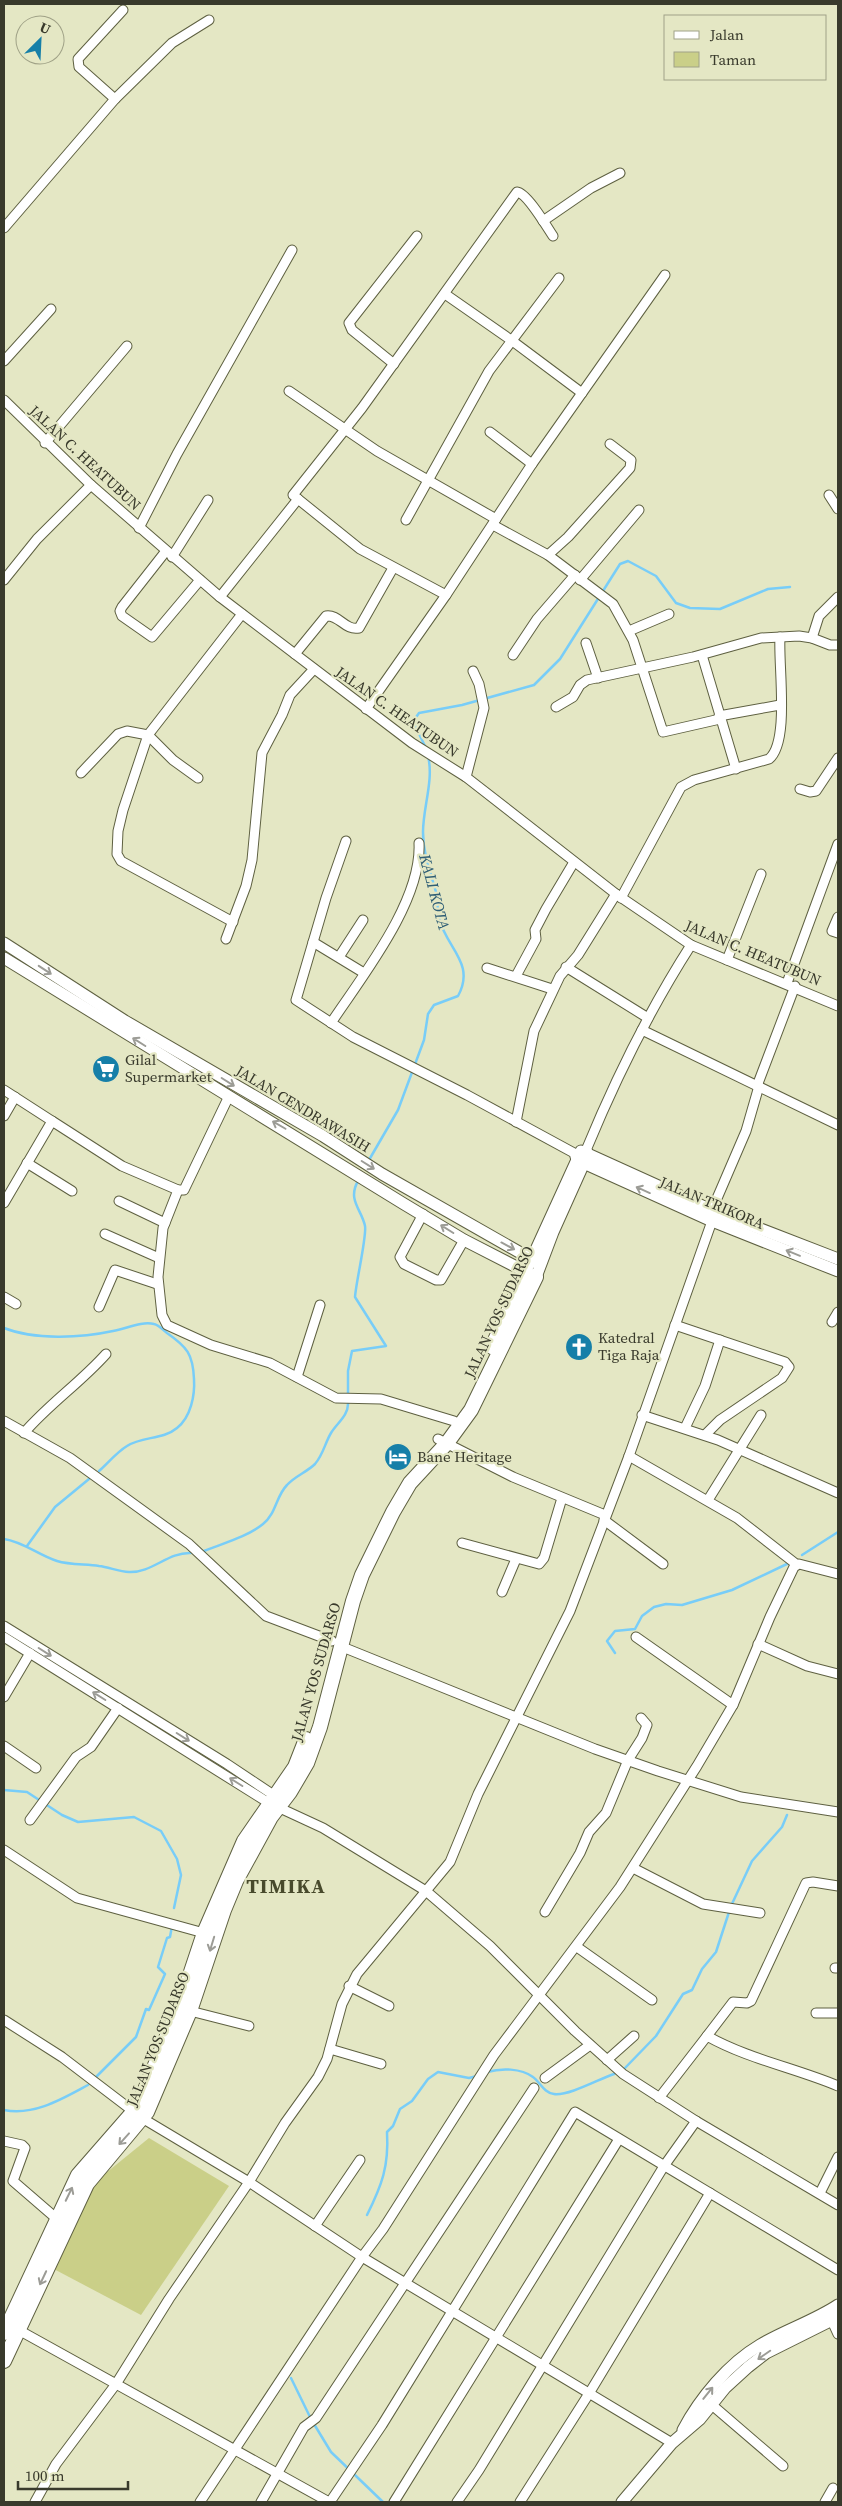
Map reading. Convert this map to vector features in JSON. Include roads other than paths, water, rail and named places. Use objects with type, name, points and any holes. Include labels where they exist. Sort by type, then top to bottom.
[{"type":"highway","name":"JALAN YOS SUDARSO","points":[[442,1441],[464,1408],[531,1275]]},
{"type":"highway","name":"JALAN YOS SUDARSO","points":[[4,2361],[9,2327],[57,2219],[84,2166],[152,2103],[190,2010],[230,1895],[254,1845],[278,1804],[295,1767],[310,1728],[336,1644],[346,1593],[380,1521],[408,1472],[442,1441],[471,1410],[531,1275]]},
{"type":"highway","name":"JALAN YOS SUDARSO","points":[[9,2327],[87,2184],[138,2115],[178,2011],[204,1933],[244,1842],[278,1804]]},
{"type":"main road","name":"JALAN CENDRAWASIH","points":[[4,943],[228,1096],[464,1240],[531,1275]]},
{"type":"main road","name":"JALAN CENDRAWASIH","points":[[4,958],[306,1126],[411,1190],[536,1261]]},
{"type":"main road","points":[[299,1138],[306,1126]]},
{"type":"main road","name":"JALAN TRIKORA","points":[[581,1155],[838,1270]]},
{"type":"main road","name":"JALAN YOS SUDARSO","points":[[531,1275],[581,1155]]},
{"type":"main road","points":[[404,1204],[411,1190]]},
{"type":"main road","name":"JALAN TRIKORA","points":[[712,1215],[838,1259]]},
{"type":"main road","points":[[682,2434],[692,2413],[718,2381],[738,2362],[759,2345],[838,2304]]},
{"type":"main road","points":[[622,2502],[672,2442],[700,2419],[725,2388],[766,2353],[835,2319]]},
{"type":"street","points":[[115,99],[79,67],[78,59],[124,10]]},
{"type":"street","points":[[4,228],[115,99],[172,43],[209,20]]},
{"type":"street","points":[[543,221],[591,188],[620,173]]},
{"type":"street","points":[[446,595],[360,549],[293,495],[394,364],[517,192],[521,192],[554,236]]},
{"type":"street","points":[[394,364],[352,330],[349,323],[417,236]]},
{"type":"street","points":[[139,528],[177,454],[292,250]]},
{"type":"street","points":[[366,709],[446,595],[532,464],[665,275]]},
{"type":"street","points":[[406,520],[429,481],[478,388],[558,278]]},
{"type":"street","points":[[445,294],[512,340],[582,394]]},
{"type":"street","points":[[4,361],[52,309]]},
{"type":"street","points":[[45,443],[127,346]]},
{"type":"street","points":[[290,391],[344,430],[548,555],[613,604],[629,631],[644,668],[663,732],[720,717],[780,705]]},
{"type":"street","name":"JALAN C. HEATUBUN","points":[[4,400],[45,443],[91,485],[220,597],[412,744],[466,777],[619,896],[691,945],[838,1006]]},
{"type":"street","points":[[490,432],[532,464]]},
{"type":"street","points":[[548,555],[568,537],[630,468],[631,460],[610,444]]},
{"type":"street","points":[[4,580],[37,539],[91,485]]},
{"type":"street","points":[[829,495],[838,509]]},
{"type":"street","points":[[220,597],[298,498]]},
{"type":"street","points":[[200,580],[152,637],[122,616],[120,611],[122,607],[169,554],[208,500]]},
{"type":"street","points":[[514,655],[537,619],[578,578],[639,510]]},
{"type":"street","points":[[295,654],[326,616],[333,617],[349,628],[358,628],[393,568]]},
{"type":"street","points":[[812,638],[819,616],[838,597]]},
{"type":"street","points":[[233,922],[128,865],[117,854],[123,810],[148,735],[242,614]]},
{"type":"street","points":[[629,631],[669,614]]},
{"type":"street","points":[[516,1122],[534,1031],[552,989],[619,896],[681,788],[694,780],[769,759],[775,753],[782,726],[780,705],[780,636]]},
{"type":"street","points":[[556,707],[573,696],[582,683],[751,640],[780,636],[812,638],[830,646],[838,645]]},
{"type":"street","points":[[586,644],[598,678]]},
{"type":"street","points":[[702,654],[736,769]]},
{"type":"street","points":[[226,939],[252,860],[262,753],[290,695],[314,669]]},
{"type":"street","points":[[466,777],[484,708],[482,695],[473,671]]},
{"type":"street","points":[[81,773],[122,731],[148,735],[173,760],[198,778]]},
{"type":"street","points":[[800,790],[816,791],[835,771],[838,758]]},
{"type":"street","points":[[346,841],[296,1000],[352,1037],[581,1155],[648,1018],[691,945]]},
{"type":"street","points":[[331,1022],[364,973],[402,909],[419,864],[419,843]]},
{"type":"street","points":[[35,2502],[56,2464],[116,2384],[169,2299],[250,2182],[285,2123],[318,2077],[330,2049],[349,1986],[366,1960],[450,1862],[457,1848],[478,1794],[550,1655],[570,1611],[629,1456],[642,1415],[676,1325],[712,1215],[746,1131],[758,1086],[838,844]]},
{"type":"street","points":[[516,976],[536,939],[535,930],[574,862]]},
{"type":"street","points":[[728,960],[761,874]]},
{"type":"street","points":[[838,918],[832,931],[838,933]]},
{"type":"street","points":[[339,956],[364,920]]},
{"type":"street","points":[[313,942],[339,956],[364,973]]},
{"type":"street","points":[[487,968],[552,989]]},
{"type":"street","points":[[566,968],[648,1018]]},
{"type":"street","points":[[642,1030],[838,1125]]},
{"type":"street","points":[[4,1090],[122,1166],[182,1191],[186,1188],[228,1096]]},
{"type":"street","points":[[4,1116],[15,1097]]},
{"type":"street","points":[[4,1203],[52,1121]]},
{"type":"street","points":[[28,1162],[72,1191]]},
{"type":"street","points":[[178,1190],[164,1223],[157,1284],[162,1315],[168,1325],[211,1345],[270,1362],[336,1398],[380,1399],[454,1421]]},
{"type":"street","points":[[119,1201],[164,1223]]},
{"type":"street","points":[[423,1214],[400,1257],[404,1264],[436,1280],[441,1280],[464,1240]]},
{"type":"street","points":[[105,1234],[159,1258]]},
{"type":"street","points":[[99,1307],[115,1270],[157,1284]]},
{"type":"street","points":[[4,1297],[16,1304]]},
{"type":"street","points":[[297,1377],[320,1305]]},
{"type":"street","points":[[832,1322],[838,1312]]},
{"type":"street","points":[[676,1325],[785,1362],[789,1366],[782,1378],[720,1420],[705,1435]]},
{"type":"street","points":[[685,1428],[705,1386],[720,1340]]},
{"type":"street","points":[[24,1433],[39,1415],[106,1354]]},
{"type":"street","points":[[642,1415],[685,1428],[738,1448],[838,1493]]},
{"type":"street","points":[[708,1500],[738,1448],[761,1415]]},
{"type":"street","points":[[4,1421],[70,1458],[189,1544],[266,1616],[628,1760],[762,1802],[838,1812]]},
{"type":"street","points":[[442,1441],[513,1477],[604,1518],[663,1564]]},
{"type":"street","points":[[629,1456],[737,1518],[796,1564],[838,1574]]},
{"type":"street","points":[[462,1543],[536,1565],[541,1563],[562,1498]]},
{"type":"street","points":[[502,1592],[516,1559]]},
{"type":"street","points":[[200,2502],[362,2257],[383,2229],[482,2076],[538,1995],[577,1947],[633,1868],[733,1705],[758,1644],[796,1564]]},
{"type":"street","points":[[4,1626],[278,1804]]},
{"type":"street","points":[[4,1637],[118,1708],[278,1804],[375,1858],[426,1891],[490,1946],[538,1995],[623,2074],[696,2121],[838,2205]]},
{"type":"street","points":[[636,1637],[733,1705]]},
{"type":"street","points":[[758,1644],[807,1666],[838,1674]]},
{"type":"street","points":[[4,1697],[30,1653]]},
{"type":"street","points":[[30,1820],[76,1757],[91,1747],[118,1708]]},
{"type":"street","points":[[545,1912],[580,1853],[589,1832],[606,1813],[628,1760],[642,1738],[647,1725],[641,1718]]},
{"type":"street","points":[[4,1746],[36,1768]]},
{"type":"street","points":[[4,1850],[77,1898],[204,1933]]},
{"type":"street","points":[[633,1868],[704,1904],[760,1913]]},
{"type":"street","points":[[659,2098],[733,2002],[746,2003],[752,2001],[806,1883],[812,1882],[838,1886]]},
{"type":"street","points":[[577,1947],[652,2000]]},
{"type":"street","points":[[349,1986],[389,2006]]},
{"type":"street","points":[[190,2010],[249,2026]]},
{"type":"street","points":[[816,2013],[838,2013]]},
{"type":"street","points":[[4,2020],[62,2057],[138,2115],[250,2182],[362,2257],[672,2442]]},
{"type":"street","points":[[607,2060],[634,2036]]},
{"type":"street","points":[[707,2036],[739,2053],[794,2069],[838,2086]]},
{"type":"street","points":[[545,2078],[590,2045]]},
{"type":"street","points":[[330,2049],[381,2064]]},
{"type":"street","points":[[261,2502],[304,2427],[316,2418],[534,2088]]},
{"type":"street","points":[[9,2327],[329,2502],[382,2425],[575,2112],[838,2270]]},
{"type":"street","points":[[456,2502],[543,2365],[664,2166],[696,2121]]},
{"type":"street","points":[[394,2502],[619,2139]]},
{"type":"street","points":[[4,2141],[22,2145],[26,2148],[13,2182],[57,2219]]},
{"type":"street","points":[[820,2193],[838,2157]]},
{"type":"street","points":[[315,2226],[360,2160]]},
{"type":"street","points":[[520,2502],[590,2392],[710,2193]]},
{"type":"street","points":[[835,2319],[838,2334]]},
{"type":"street","points":[[712,2404],[783,2466]]},
{"type":"street","points":[[825,2502],[833,2488]]},
{"type":"waterway","name":"KALI KOTA","points":[[426,748],[415,726],[414,720],[419,713],[462,705],[534,685],[560,659],[620,564],[628,561],[656,576],[676,603],[690,608],[720,609],[768,589],[790,587]]},
{"type":"waterway","name":"KALI KOTA","points":[[369,1160],[398,1110],[424,1040],[428,1014],[434,1005],[458,996],[463,984],[464,974],[462,965],[447,938],[439,918],[436,892],[424,847],[423,823],[430,774],[428,756]]},
{"type":"waterway","name":"KALI KOTA","points":[[348,1395],[348,1371],[352,1351],[386,1346],[355,1297],[365,1231],[354,1194],[358,1181]]},
{"type":"waterway","points":[[4,1328],[29,1335],[58,1337],[100,1333],[149,1323],[159,1326],[188,1352],[192,1363],[194,1392],[186,1418],[171,1432],[127,1446],[99,1471]]},
{"type":"waterway","name":"KALI KOTA","points":[[204,1551],[250,1533],[267,1520],[283,1489],[312,1467],[318,1460],[331,1433],[346,1412],[348,1404]]},
{"type":"waterway","points":[[27,1546],[55,1507],[89,1479]]},
{"type":"waterway","points":[[802,1555],[838,1532]]},
{"type":"waterway","name":"KALI KOTA","points":[[4,1539],[18,1543],[57,1561],[125,1572],[145,1569],[175,1556],[191,1553]]},
{"type":"waterway","points":[[615,1653],[607,1641],[615,1631],[635,1629],[642,1616],[654,1607],[666,1604],[682,1605],[732,1590],[789,1563]]},
{"type":"waterway","name":"KALI KOTA","points":[[4,1790],[27,1792],[62,1815],[78,1822],[134,1817],[161,1831],[177,1859],[181,1875],[174,1908]]},
{"type":"waterway","points":[[731,1906],[752,1861],[782,1827],[787,1815]]},
{"type":"waterway","points":[[625,2068],[656,2036],[683,1994],[692,1990],[702,1969],[716,1952],[729,1912]]},
{"type":"waterway","name":"KALI KOTA","points":[[96,2077],[136,2037],[146,2009],[149,2010],[165,1974],[158,1967],[167,1938],[170,1937],[172,1926]]},
{"type":"waterway","points":[[487,2072],[505,2069],[517,2070],[533,2077],[547,2092],[554,2094],[576,2090],[614,2074]]},
{"type":"waterway","points":[[367,2215],[377,2194],[386,2165],[387,2132],[393,2126],[400,2109],[412,2101],[428,2079],[438,2072],[469,2078],[477,2076]]},
{"type":"waterway","name":"KALI KOTA","points":[[4,2110],[26,2111],[48,2105],[88,2085]]},
{"type":"waterway","points":[[291,2378],[311,2419]]},
{"type":"waterway","points":[[314,2424],[331,2452],[383,2502]]},
{"type":"place","name":"Gilal Supermarket","points":[[106,1069]]},
{"type":"place","name":"Katedral Tiga Raja","points":[[579,1347]]},
{"type":"place","name":"Bane Heritage","points":[[398,1457]]},
{"type":"district","name":"TIMIKA","points":[[286,1886]]}]
